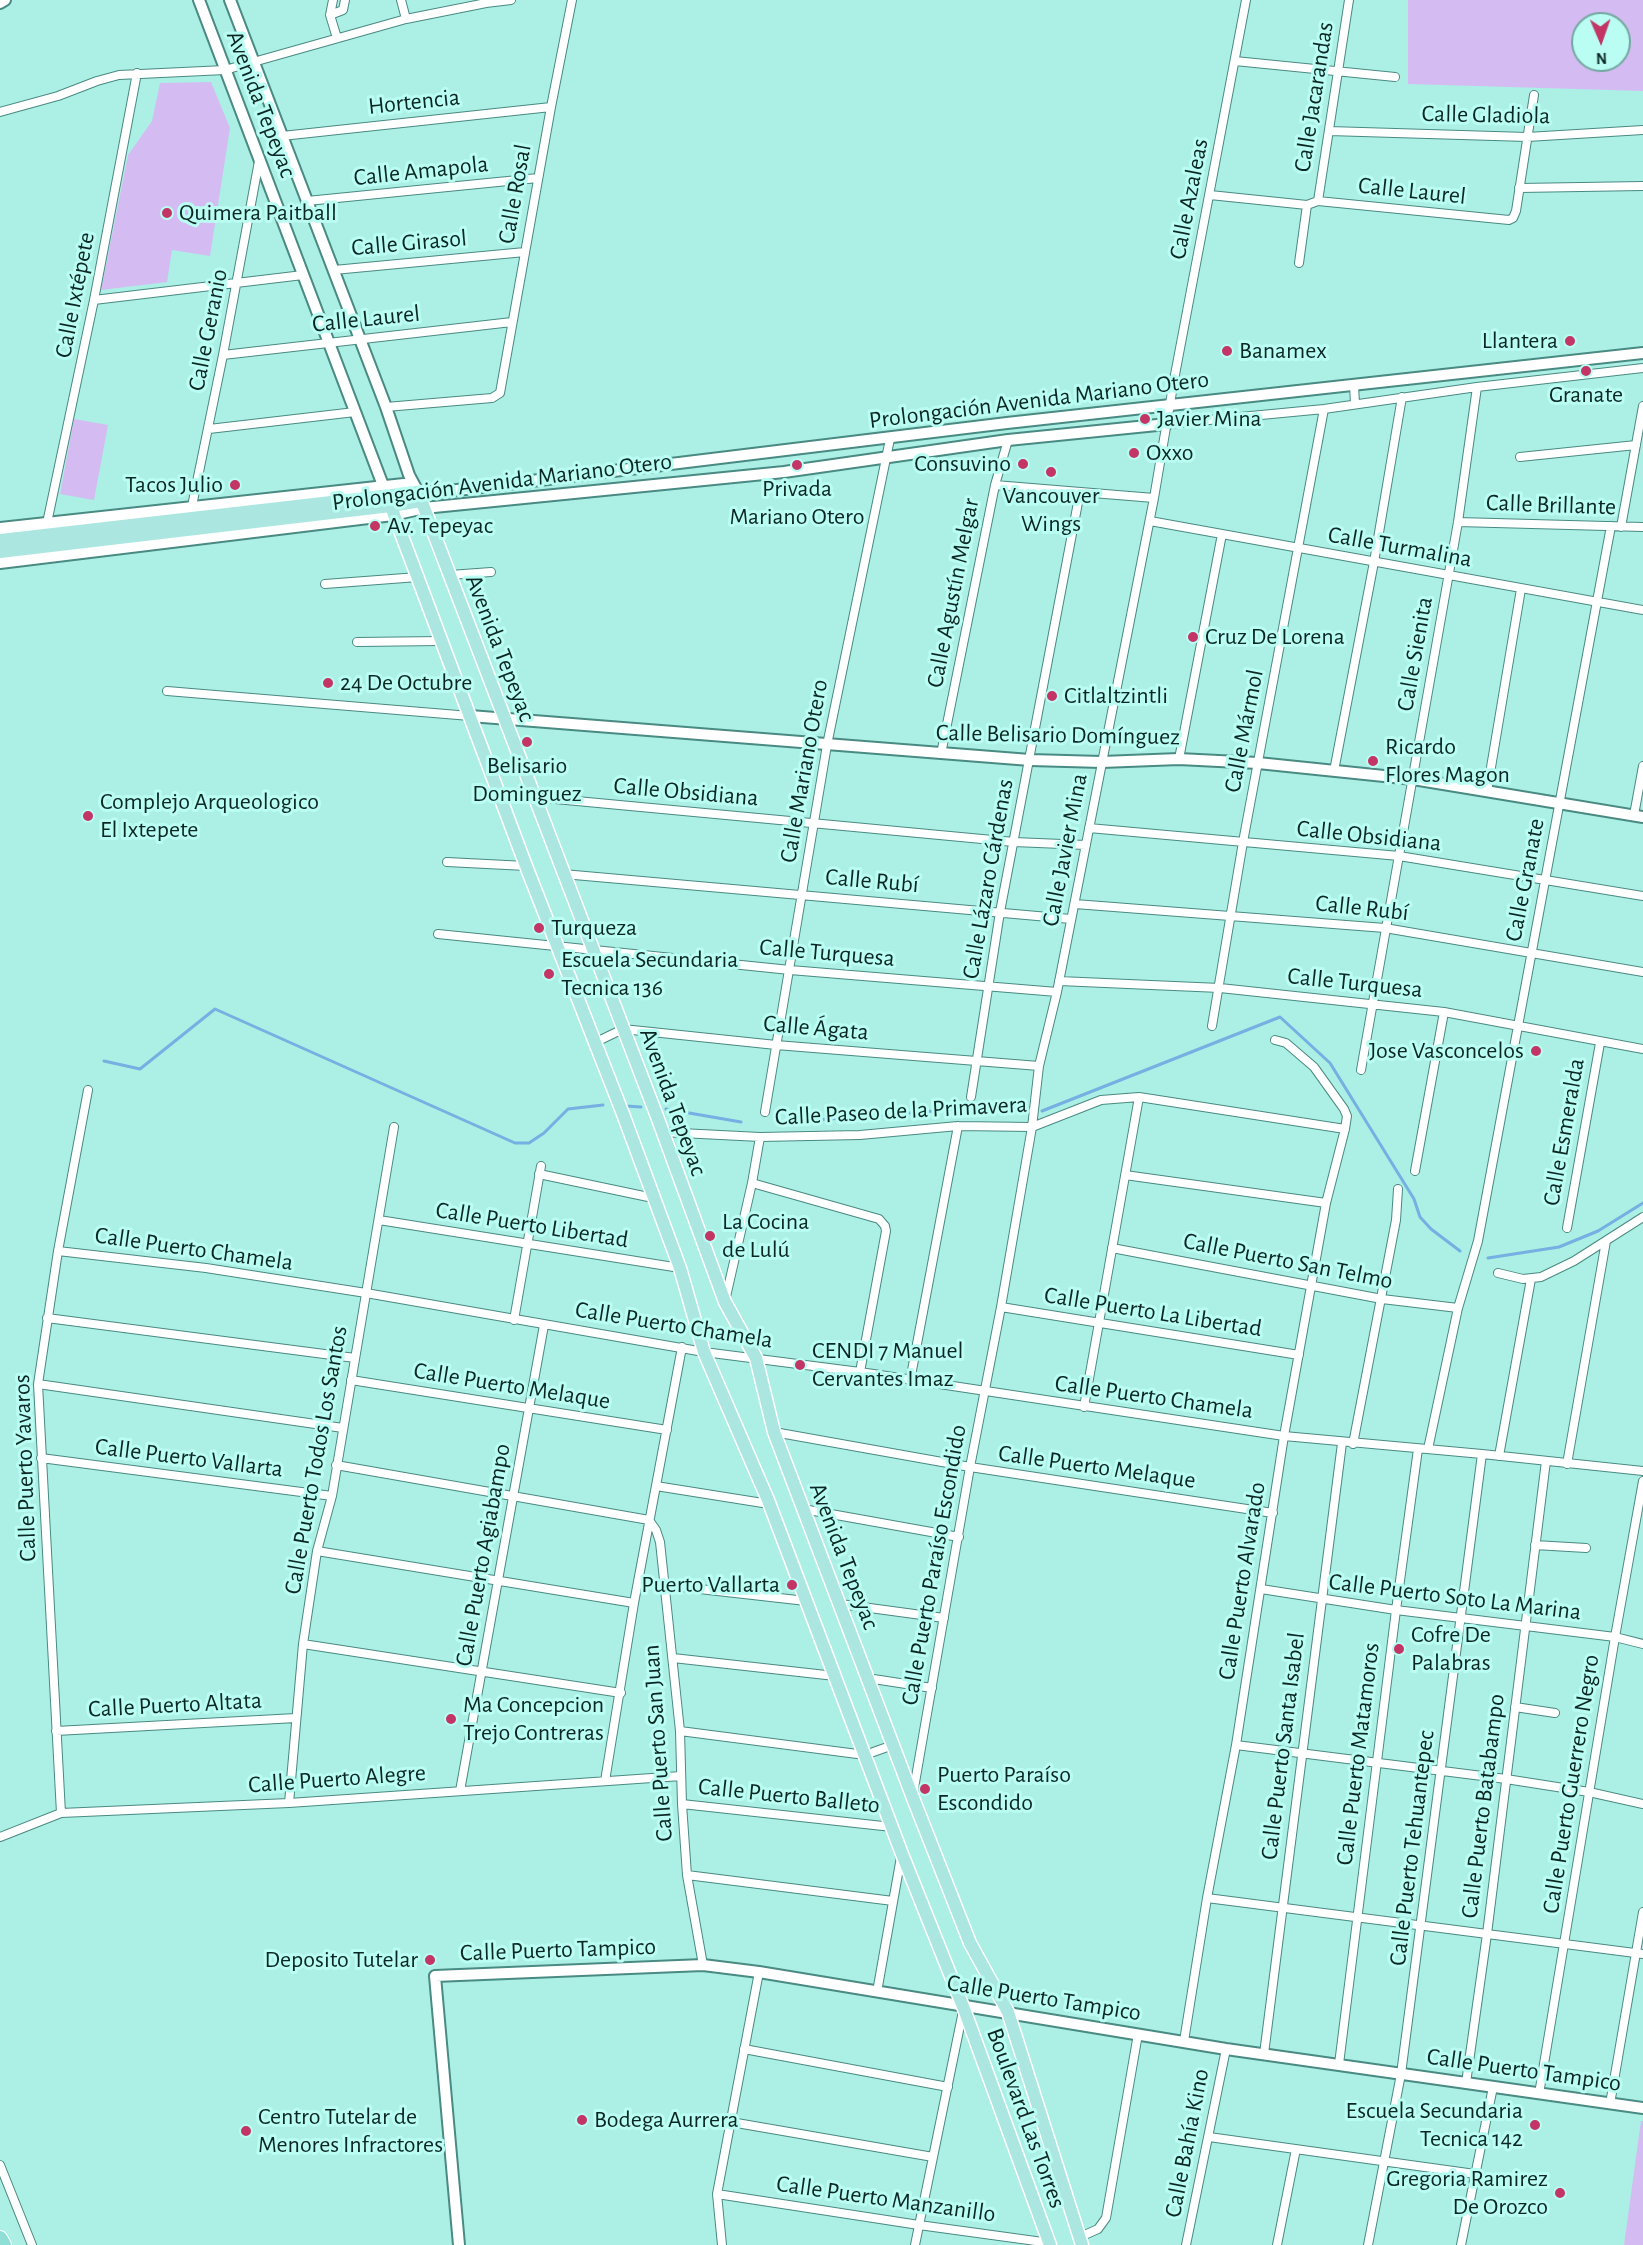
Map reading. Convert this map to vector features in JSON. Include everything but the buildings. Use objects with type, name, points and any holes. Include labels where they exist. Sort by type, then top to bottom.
[{"type":"highway","points":[[0,2238],[4,2245]]},
{"type":"main road","name":"Prolongación Avenida Mariano Otero","points":[[0,552],[419,496]]},
{"type":"main road","name":"Avenida Tepeyac","points":[[419,496],[725,1302],[756,1358],[774,1432],[913,1798],[970,1943],[1008,2012]]},
{"type":"main road","name":"Prolongación Avenida Mariano Otero","points":[[0,540],[388,501]]},
{"type":"main road","name":"Avenida Tepeyac","points":[[388,501],[623,1114],[680,1268],[704,1352],[769,1504],[902,1854],[963,2007]]},
{"type":"main road","name":"Boulevard Las Torres","points":[[963,2007],[1050,2244]]},
{"type":"main road","name":"Boulevard Las Torres","points":[[1008,2012],[1081,2241]]},
{"type":"street","points":[[0,3],[5,0]]},
{"type":"street","name":"Avenida Tepeyac","points":[[199,0],[388,501]]},
{"type":"street","name":"Avenida Tepeyac","points":[[230,0],[419,496]]},
{"type":"street","points":[[333,0],[330,15],[337,38]]},
{"type":"street","points":[[330,15],[343,10],[345,0]]},
{"type":"street","points":[[401,0],[406,19]]},
{"type":"street","points":[[0,112],[58,96],[119,75],[225,70],[254,64],[406,19],[510,0]]},
{"type":"street","name":"Calle Rosal","points":[[386,407],[498,396],[572,0]]},
{"type":"street","name":"Calle Azaleas","points":[[1170,404],[1246,0]]},
{"type":"street","name":"Calle Jacarandas","points":[[1318,201],[1349,0]]},
{"type":"street","points":[[1235,61],[1395,77]]},
{"type":"street","name":"Calle Ixtépete","points":[[46,523],[94,300],[137,74]]},
{"type":"street","points":[[1534,95],[1519,188],[1643,186]]},
{"type":"street","name":"Hortencia","points":[[282,136],[551,107]]},
{"type":"street","name":"Calle Gladiola","points":[[1329,130],[1527,137],[1643,130]]},
{"type":"street","name":"Calle Geranio","points":[[192,506],[209,429],[259,159]]},
{"type":"street","name":"Calle Amapola","points":[[307,201],[538,178]]},
{"type":"street","name":"Calle Laurel","points":[[1210,195],[1307,205],[1318,201],[1504,220],[1513,218],[1519,188]]},
{"type":"street","points":[[1299,263],[1307,205]]},
{"type":"street","name":"Calle Girasol","points":[[334,270],[525,252]]},
{"type":"street","points":[[94,300],[303,275]]},
{"type":"street","name":"Calle Laurel","points":[[223,355],[512,322]]},
{"type":"street","name":"Prolongación Avenida Mariano Otero","points":[[0,563],[441,492],[1170,404],[1643,353]]},
{"type":"street","points":[[1167,424],[1324,409],[1477,387],[1618,369],[1643,368]]},
{"type":"street","points":[[1354,385],[1355,404]]},
{"type":"street","name":"Calle Sienita","points":[[1361,1070],[1449,576],[1477,387]]},
{"type":"street","points":[[1334,771],[1374,562],[1402,397]]},
{"type":"street","name":"Calle Javier Mina","points":[[1032,1127],[1039,1066],[1075,904],[1150,520],[1170,404]]},
{"type":"street","points":[[1621,527],[1643,406]]},
{"type":"street","name":"Calle Mármol","points":[[1212,1026],[1243,842],[1324,409]]},
{"type":"street","points":[[209,429],[355,412]]},
{"type":"street","name":"Prolongación Avenida Mariano Otero","points":[[419,496],[783,472],[1008,440],[1167,424]]},
{"type":"street","name":"Calle Mariano Otero","points":[[765,1112],[827,746],[890,439]]},
{"type":"street","name":"Calle Agustín Melgar","points":[[941,754],[995,485],[1008,440]]},
{"type":"street","points":[[1520,457],[1636,445]]},
{"type":"street","points":[[995,485],[1154,498]]},
{"type":"street","name":"Calle Lázaro Cárdenas","points":[[971,1097],[1000,912],[1080,492]]},
{"type":"street","name":"Prolongación Avenida Mariano Otero","points":[[0,528],[192,506],[388,501]]},
{"type":"street","name":"Calle Turmalina","points":[[1150,520],[1643,610]]},
{"type":"street","name":"Calle Brillante","points":[[1458,522],[1643,527]]},
{"type":"street","name":"Calle Granate","points":[[1458,1308],[1478,1241],[1611,526]]},
{"type":"street","points":[[1179,759],[1222,534]]},
{"type":"street","points":[[450,575],[491,572]]},
{"type":"street","points":[[325,584],[418,577]]},
{"type":"street","points":[[1487,791],[1521,589]]},
{"type":"street","points":[[357,642],[442,641]]},
{"type":"street","points":[[167,691],[470,716]]},
{"type":"street","name":"Calle Belisario Domínguez","points":[[470,716],[827,746],[1030,760],[1102,762],[1179,759],[1258,763],[1413,779],[1638,816]]},
{"type":"street","points":[[1638,816],[1643,766]]},
{"type":"street","name":"Calle Obsidiana","points":[[534,797],[1014,842],[1086,845]]},
{"type":"street","name":"Calle Obsidiana","points":[[1089,828],[1399,856],[1643,896]]},
{"type":"street","points":[[447,862],[526,866]]},
{"type":"street","name":"Calle Rubí","points":[[563,874],[1071,919]]},
{"type":"street","name":"Calle Rubí","points":[[1075,904],[1385,928],[1643,972]]},
{"type":"street","name":"Calle Turquesa","points":[[438,934],[790,970],[1057,992]]},
{"type":"street","name":"Calle Turquesa","points":[[1059,981],[1220,988],[1444,1012],[1600,1043],[1643,1049]]},
{"type":"street","points":[[1415,1172],[1444,1012]]},
{"type":"street","points":[[594,1043],[623,1029]]},
{"type":"street","name":"Calle Ágata","points":[[623,1029],[776,1045],[1039,1066]]},
{"type":"street","points":[[1275,1040],[1286,1043],[1314,1067],[1344,1109],[1347,1116],[1346,1129]]},
{"type":"street","name":"Calle Esmeralda","points":[[1567,1228],[1600,1043]]},
{"type":"street","name":"Calle Puerto Yavaros","points":[[61,1813],[39,1384],[58,1251],[88,1090]]},
{"type":"street","points":[[1084,1407],[1139,1097]]},
{"type":"street","name":"Calle Paseo de la Primavera","points":[[661,1132],[760,1137],[860,1135],[958,1126],[1032,1127],[1101,1100],[1139,1097],[1346,1129]]},
{"type":"street","name":"Calle Puerto Todos Los Santos","points":[[289,1803],[303,1644],[317,1551],[332,1496],[394,1126]]},
{"type":"street","points":[[910,1381],[958,1126]]},
{"type":"street","name":"Calle Puerto Paraíso Escondido","points":[[913,1798],[1032,1127]]},
{"type":"street","name":"Calle Puerto Alvarado","points":[[1184,2041],[1207,1898],[1236,1745],[1284,1436],[1326,1203],[1346,1129]]},
{"type":"street","points":[[725,1302],[760,1137]]},
{"type":"street","points":[[514,1320],[540,1170],[653,1198]]},
{"type":"street","points":[[1125,1175],[1326,1203]]},
{"type":"street","points":[[752,1183],[879,1219],[885,1226],[886,1231],[860,1372]]},
{"type":"street","points":[[1353,1444],[1396,1220],[1398,1189]]},
{"type":"street","points":[[1498,1274],[1532,1279],[1575,1261],[1643,1217]]},
{"type":"street","name":"Calle Puerto Libertad","points":[[379,1220],[680,1268]]},
{"type":"street","points":[[1567,1464],[1606,1241]]},
{"type":"street","name":"Calle Puerto San Telmo","points":[[1112,1248],[1382,1299],[1458,1308]]},
{"type":"street","name":"Calle Puerto Chamela","points":[[58,1251],[206,1268],[366,1293],[704,1352],[860,1372],[1284,1436],[1643,1471]]},
{"type":"street","points":[[1499,1456],[1532,1279]]},
{"type":"street","name":"Calle Puerto La Libertad","points":[[1001,1307],[1299,1355]]},
{"type":"street","points":[[1428,1449],[1458,1308]]},
{"type":"street","points":[[47,1318],[355,1358]]},
{"type":"street","name":"Calle Puerto Agiabampo","points":[[460,1791],[544,1325]]},
{"type":"street","name":"Calle Puerto San Juan","points":[[605,1781],[634,1602],[682,1347]]},
{"type":"street","name":"Calle Puerto Melaque","points":[[351,1380],[667,1430]]},
{"type":"street","points":[[39,1384],[343,1428]]},
{"type":"street","name":"Calle Puerto Melaque","points":[[774,1432],[970,1467],[1273,1513]]},
{"type":"street","name":"Calle Puerto Santa Isabel","points":[[1264,2054],[1342,1443]]},
{"type":"street","name":"Calle Puerto Matamoros","points":[[1339,2064],[1418,1449]]},
{"type":"street","name":"Calle Puerto Tehuantepec","points":[[1368,2245],[1401,2074],[1482,1454]]},
{"type":"street","name":"Calle Puerto Vallarta","points":[[41,1458],[332,1496]]},
{"type":"street","name":"Calle Puerto Batabampo","points":[[1466,2083],[1487,1934],[1546,1461]]},
{"type":"street","points":[[336,1465],[650,1520]]},
{"type":"street","name":"Calle Puerto Guerrero Negro","points":[[1539,2094],[1643,1481]]},
{"type":"street","points":[[656,1486],[769,1504]]},
{"type":"street","points":[[803,1509],[959,1537]]},
{"type":"street","name":"Calle Puerto San Juan","points":[[650,1520],[660,1542],[680,1731],[687,1875],[703,1965]]},
{"type":"street","points":[[1535,1545],[1586,1548]]},
{"type":"street","points":[[317,1551],[634,1602]]},
{"type":"street","points":[[664,1585],[806,1601]]},
{"type":"street","name":"Calle Puerto Soto La Marina","points":[[1261,1588],[1396,1610],[1615,1637],[1643,1644]]},
{"type":"street","points":[[840,1604],[944,1618]]},
{"type":"street","points":[[303,1644],[621,1693]]},
{"type":"street","points":[[673,1658],[835,1676]]},
{"type":"street","points":[[867,1678],[932,1688]]},
{"type":"street","points":[[1515,1707],[1555,1713]]},
{"type":"street","name":"Calle Puerto Altata","points":[[56,1731],[296,1718]]},
{"type":"street","points":[[680,1731],[865,1755],[893,1745]]},
{"type":"street","points":[[1236,1745],[1506,1779],[1589,1792],[1643,1804]]},
{"type":"street","name":"Calle Puerto Alegre","points":[[0,1837],[61,1813],[289,1803],[681,1776]]},
{"type":"street","name":"Calle Puerto Balleto","points":[[682,1804],[892,1827]]},
{"type":"street","points":[[877,1992],[902,1854]]},
{"type":"street","points":[[687,1875],[893,1901]]},
{"type":"street","points":[[1207,1898],[1284,1906],[1639,1954]]},
{"type":"street","points":[[1610,2104],[1639,1954],[1643,1912]]},
{"type":"street","name":"Calle Puerto Tampico","points":[[459,2245],[435,1976],[703,1965],[759,1972],[1226,2049],[1643,2108]]},
{"type":"street","points":[[722,2245],[717,2193],[759,1972]]},
{"type":"street","points":[[915,2245],[963,2007]]},
{"type":"street","points":[[1081,2241],[1098,2229],[1106,2218],[1138,2034]]},
{"type":"street","points":[[744,2049],[948,2087]]},
{"type":"street","name":"Calle Bahía Kino","points":[[1186,2245],[1226,2049]]},
{"type":"street","points":[[1461,2245],[1493,2087]]},
{"type":"street","points":[[731,2122],[933,2157]]},
{"type":"street","points":[[1209,2137],[1475,2174]]},
{"type":"street","points":[[1277,2245],[1296,2149]]},
{"type":"street","points":[[0,2164],[32,2245]]},
{"type":"street","name":"Calle Puerto Manzanillo","points":[[717,2193],[1005,2241],[1050,2244]]},
{"type":"shaded area","points":[[1408,0],[1643,0],[1643,91],[1408,84]]},
{"type":"shaded area","name":"Quimera Paitball","points":[[211,82],[230,128],[210,256],[172,250],[167,282],[101,290],[128,155],[152,121],[160,83]]},
{"type":"shaded area","points":[[74,419],[108,425],[94,500],[60,494]]},
{"type":"shaded area","points":[[1641,2121],[1643,2121],[1643,2245],[1624,2245]]},
{"type":"waterway","points":[[104,1061],[140,1069],[215,1009],[515,1143],[529,1143],[544,1133],[568,1109],[603,1105]]},
{"type":"waterway","points":[[1042,1111],[1280,1017],[1330,1063],[1414,1199],[1420,1217],[1431,1229],[1460,1251]]},
{"type":"waterway","points":[[778,1123],[1013,1105]]},
{"type":"waterway","points":[[626,1106],[641,1107]]},
{"type":"waterway","points":[[666,1109],[741,1122]]},
{"type":"waterway","points":[[1488,1258],[1559,1247],[1598,1231],[1643,1203]]},
{"type":"place","name":"Quimera Paitball","points":[[167,213]]},
{"type":"place","name":"Llantera","points":[[1570,341]]},
{"type":"place","name":"Banamex","points":[[1227,351]]},
{"type":"place","name":"Granate","points":[[1586,371]]},
{"type":"place","name":"Javier Mina","points":[[1145,419]]},
{"type":"place","name":"Oxxo","points":[[1134,453]]},
{"type":"place","name":"Consuvino","points":[[1023,464]]},
{"type":"place","name":"Privada Mariano Otero","points":[[797,465]]},
{"type":"place","name":"Vancouver Wings","points":[[1051,472]]},
{"type":"place","name":"Tacos Julio","points":[[235,485]]},
{"type":"place","name":"Av. Tepeyac","points":[[375,526]]},
{"type":"place","name":"Cruz De Lorena","points":[[1193,637]]},
{"type":"place","name":"24 De Octubre","points":[[328,683]]},
{"type":"place","name":"Citlaltzintli","points":[[1052,696]]},
{"type":"place","name":"Belisario Dominguez","points":[[527,742]]},
{"type":"place","name":"Ricardo Flores Magon","points":[[1373,761]]},
{"type":"place","name":"Complejo Arqueologico El Ixtepete","points":[[88,816]]},
{"type":"place","name":"Turqueza","points":[[539,928]]},
{"type":"place","name":"Escuela Secundaria Tecnica 136","points":[[549,974]]},
{"type":"place","name":"Jose Vasconcelos","points":[[1536,1051]]},
{"type":"place","name":"La Cocina de Lulú","points":[[710,1236]]},
{"type":"place","name":"CENDI 7 Manuel Cervantes Imaz","points":[[800,1365]]},
{"type":"place","name":"Puerto Vallarta","points":[[792,1585]]},
{"type":"place","name":"Cofre De Palabras","points":[[1399,1649]]},
{"type":"place","name":"Ma Concepcion Trejo Contreras","points":[[451,1719]]},
{"type":"place","name":"Puerto Paraíso Escondido","points":[[925,1789]]},
{"type":"place","name":"Deposito Tutelar","points":[[430,1960]]},
{"type":"place","name":"Bodega Aurrera","points":[[582,2120]]},
{"type":"place","name":"Escuela Secundaria Tecnica 142","points":[[1535,2125]]},
{"type":"place","name":"Centro Tutelar de Menores Infractores","points":[[246,2131]]},
{"type":"place","name":"Gregoria Ramirez De Orozco","points":[[1560,2193]]}]
